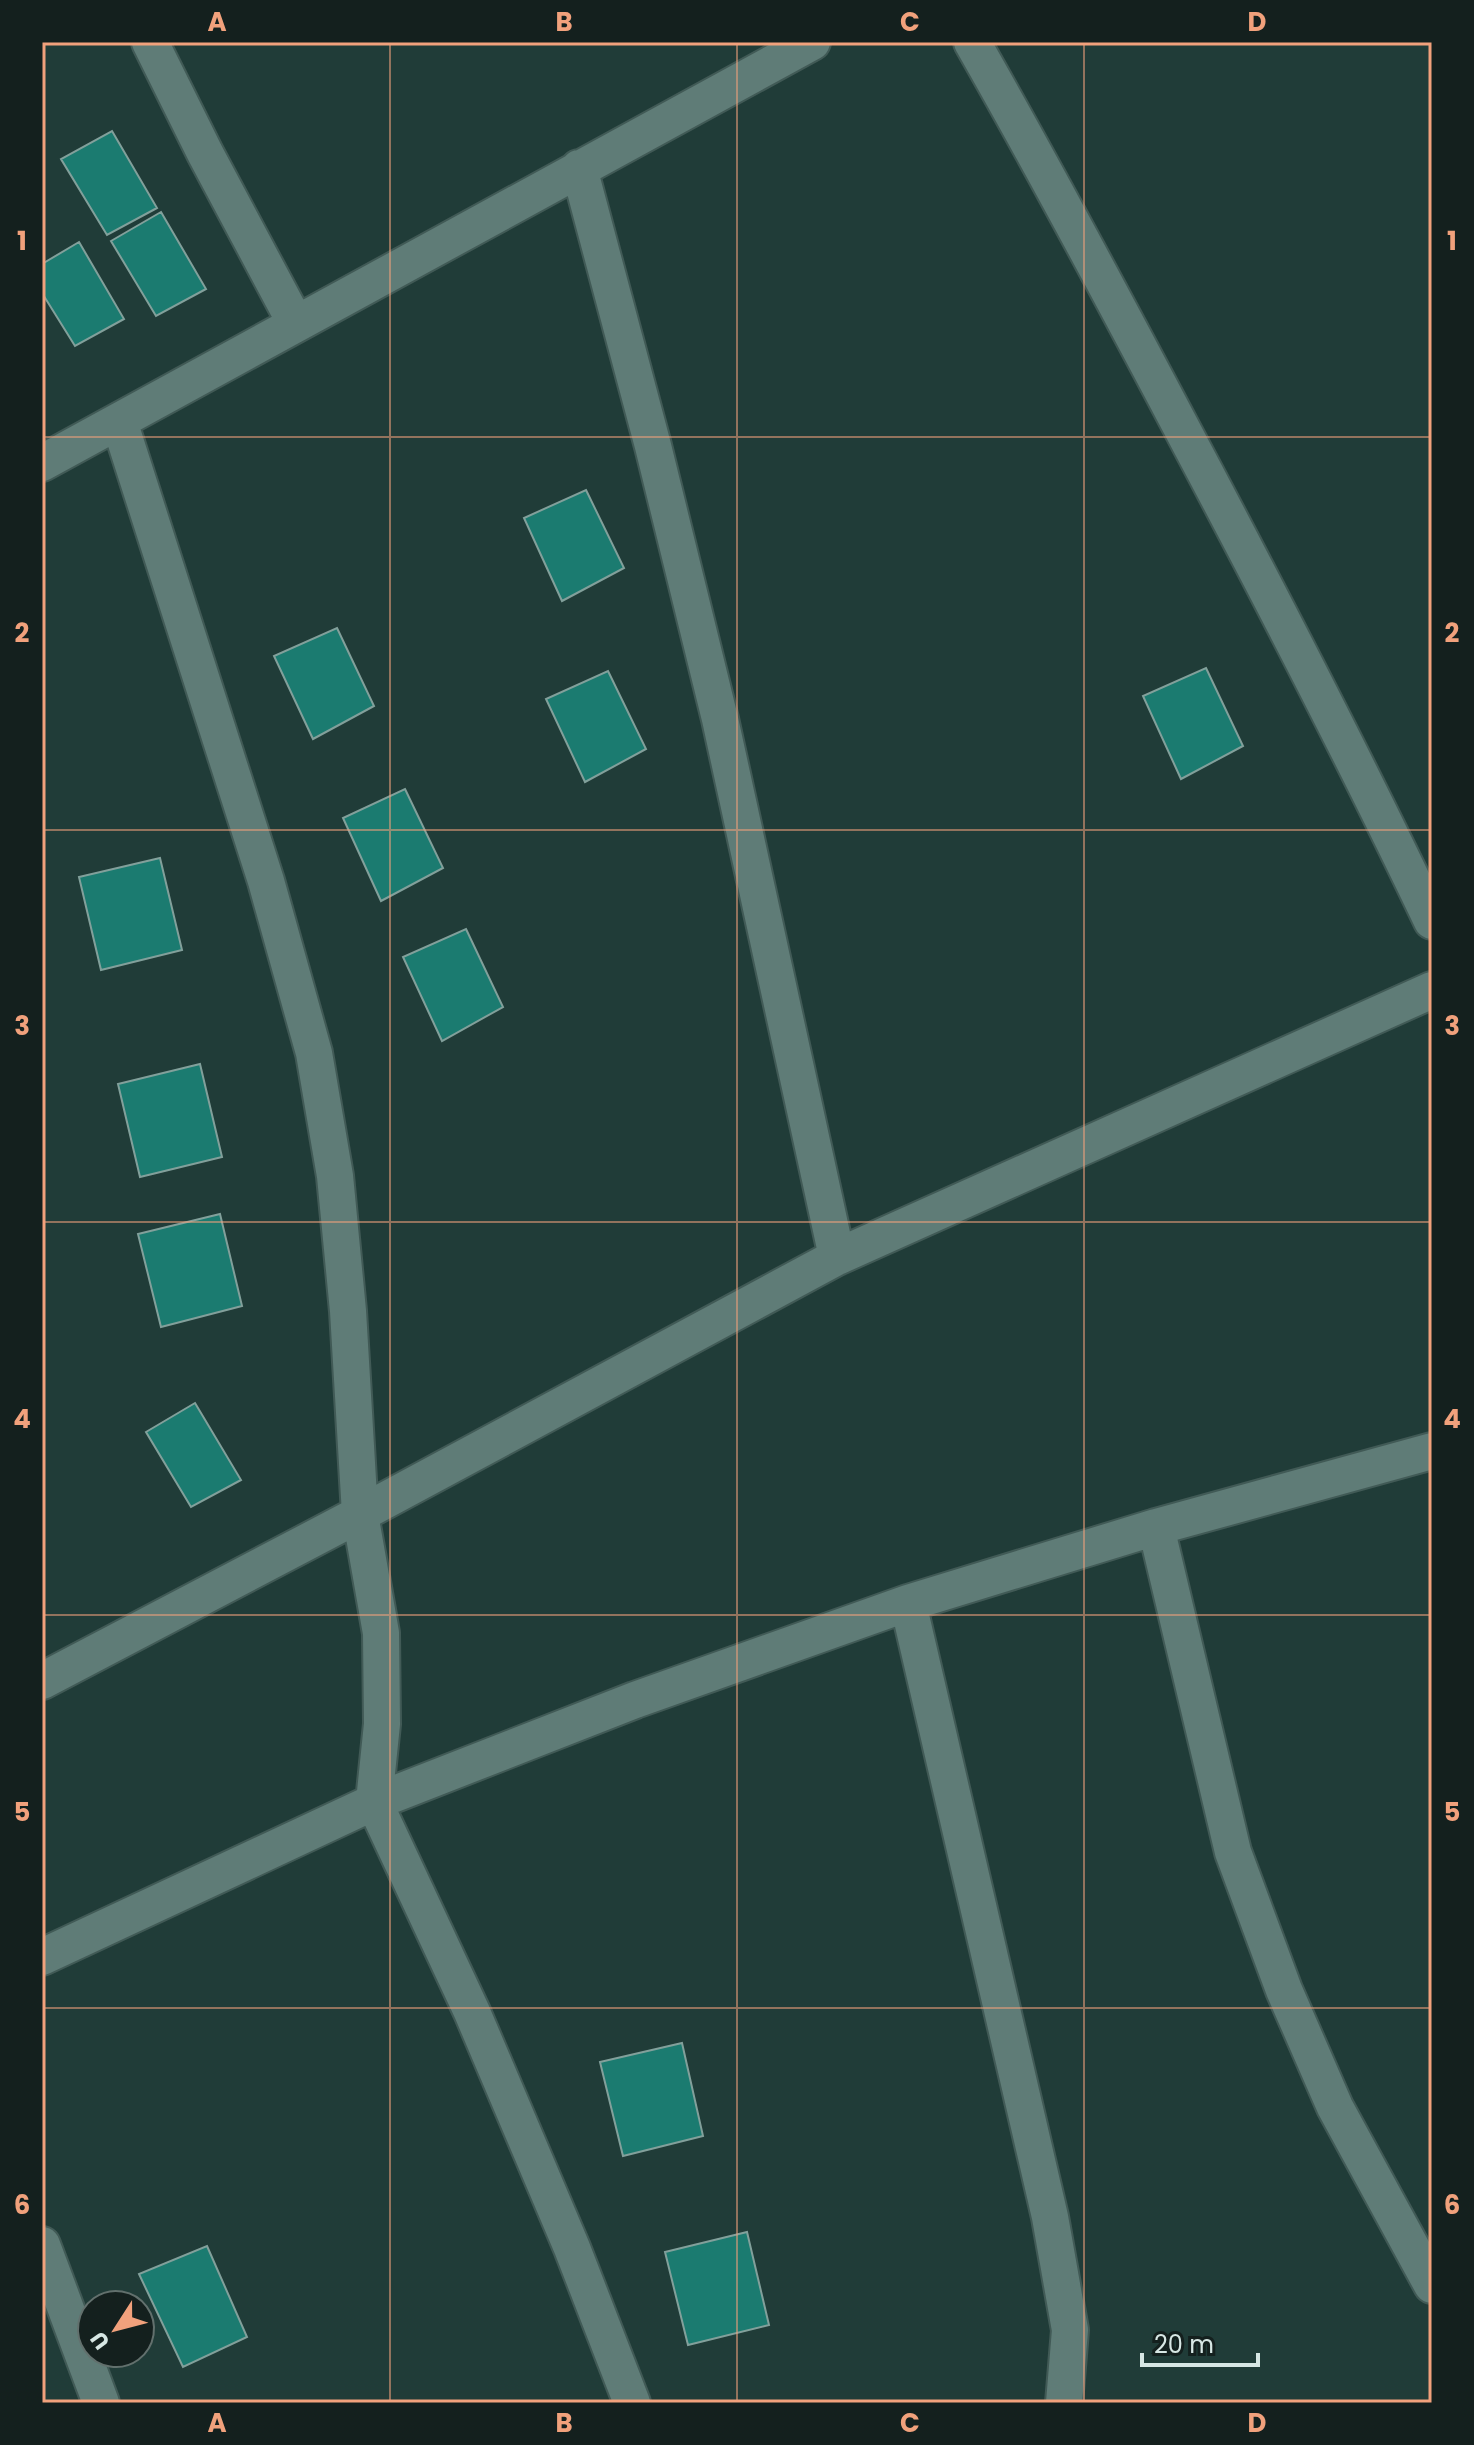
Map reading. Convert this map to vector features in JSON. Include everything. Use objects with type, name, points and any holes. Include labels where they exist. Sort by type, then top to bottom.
[{"type":"street","points":[[150,42],[296,324]]},
{"type":"street","points":[[42,463],[812,42]]},
{"type":"street","points":[[972,42],[1055,187],[1255,565],[1363,775],[1432,921]]},
{"type":"street","points":[[579,168],[653,446],[720,719],[837,1257]]},
{"type":"street","points":[[119,421],[266,881],[314,1053],[335,1176],[348,1311],[360,1514],[381,1633],[382,1724],[374,1802],[472,2012],[572,2248],[632,2403]]},
{"type":"street","points":[[42,1681],[837,1257],[1432,990]]},
{"type":"street","points":[[42,1957],[374,1802],[635,1700],[908,1603],[1156,1527],[1432,1451]]},
{"type":"street","points":[[1156,1527],[1233,1852],[1284,1990],[1335,2107],[1432,2285]]},
{"type":"street","points":[[908,1603],[1050,2217],[1070,2330],[1064,2403]]},
{"type":"street","points":[[42,2245],[101,2403]]},
{"type":"building","points":[[112,131],[157,208],[107,235],[61,159]]},
{"type":"building","points":[[161,212],[206,289],[156,316],[111,241]]},
{"type":"building","points":[[79,242],[124,319],[75,346],[42,293],[42,264]]},
{"type":"building","points":[[586,490],[624,568],[562,601],[524,518]]},
{"type":"building","points":[[337,628],[374,706],[313,739],[274,656]]},
{"type":"building","points":[[1206,668],[1243,746],[1181,779],[1143,696]]},
{"type":"building","points":[[608,671],[646,749],[585,782],[546,699]]},
{"type":"building","points":[[405,789],[443,868],[381,901],[343,818]]},
{"type":"building","points":[[160,858],[182,950],[101,970],[79,877]]},
{"type":"building","points":[[466,929],[503,1007],[442,1041],[403,957]]},
{"type":"building","points":[[200,1064],[222,1157],[140,1177],[118,1084]]},
{"type":"building","points":[[220,1214],[242,1306],[161,1327],[138,1234]]},
{"type":"building","points":[[195,1403],[241,1480],[191,1507],[146,1432]]},
{"type":"building","points":[[682,2043],[703,2136],[623,2156],[600,2062]]},
{"type":"building","points":[[747,2232],[769,2325],[688,2345],[665,2252]]},
{"type":"building","points":[[207,2246],[247,2337],[183,2367],[156,2310],[156,2289],[146,2289],[139,2274]]}]
